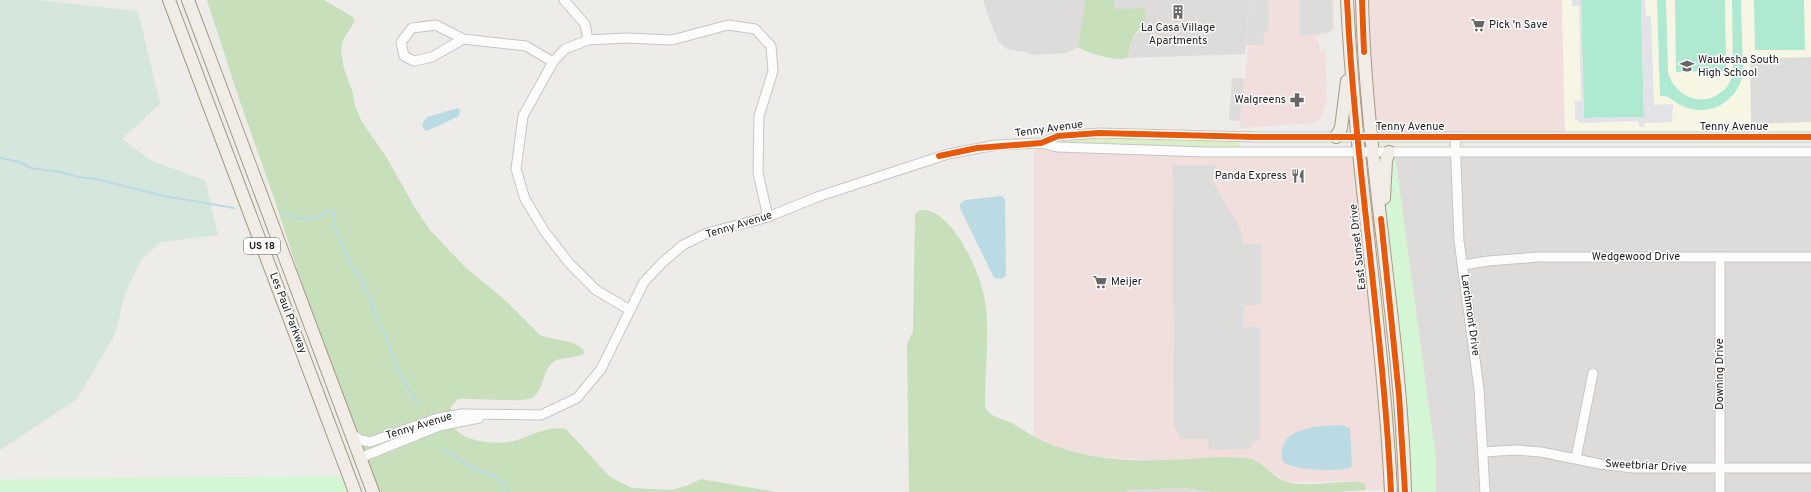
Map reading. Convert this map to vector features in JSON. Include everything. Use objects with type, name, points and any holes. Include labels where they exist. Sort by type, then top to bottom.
[{"type":"main road","name":"Les Paul Parkway","points":[[169,0],[355,492]]},
{"type":"main road","name":"Les Paul Parkway","points":[[188,0],[373,492]]},
{"type":"main road","name":"East Sunset Drive","points":[[1347,0],[1358,152],[1385,397],[1391,492]]},
{"type":"main road","points":[[1362,0],[1364,52],[1371,137],[1399,395],[1405,492]]},
{"type":"main road","points":[[1336,137],[1341,128],[1351,66]]},
{"type":"main road","points":[[1381,219],[1386,161],[1389,152]]},
{"type":"main road","points":[[290,319],[311,359],[349,455],[354,458],[360,458]]},
{"type":"street","points":[[564,0],[585,24],[588,40]]},
{"type":"street","points":[[463,39],[432,57],[414,61],[404,56],[401,42],[412,28],[436,25],[463,39],[526,46],[553,62]]},
{"type":"street","points":[[630,310],[596,290],[569,263],[545,232],[525,199],[516,169],[523,116],[553,62],[565,49],[588,40],[626,38],[672,40],[728,25],[755,29],[771,46],[774,70],[759,116],[758,173],[768,217]]},
{"type":"street","name":"Tenny Avenue","points":[[350,432],[360,440],[370,442],[438,418],[462,414],[541,415],[577,398],[601,369],[644,282],[662,262],[683,245],[707,233],[768,217],[817,197],[944,155],[977,148],[1041,143],[1058,136],[1078,134],[1145,134],[1239,137],[1811,137]]},
{"type":"street","points":[[1145,134],[1145,149]]},
{"type":"street","points":[[1239,137],[1239,152]]},
{"type":"street","points":[[1414,137],[1414,152]]},
{"type":"street","name":"Larchmont Drive","points":[[1455,137],[1457,216],[1479,389],[1485,492]]},
{"type":"street","name":"Tenny Avenue","points":[[1041,143],[1057,147],[1239,152],[1811,152]]},
{"type":"street","name":"Wedgewood Drive","points":[[1463,265],[1488,261],[1538,257],[1811,257]]},
{"type":"street","name":"Downing Drive","points":[[1720,257],[1720,492]]},
{"type":"street","points":[[1576,458],[1593,373]]},
{"type":"street","points":[[1385,397],[1399,395]]},
{"type":"street","name":"Tenny Avenue","points":[[360,458],[439,426],[492,415]]},
{"type":"street","name":"Sweetbriar Drive","points":[[1483,452],[1528,451],[1576,458],[1600,464],[1633,468],[1811,468]]},
{"type":"shaded area","points":[[0,0],[39,0],[138,11],[160,104],[122,139],[152,161],[205,180],[218,235],[161,242],[141,260],[125,294],[115,334],[77,399],[0,450]]},
{"type":"shaded area","points":[[983,0],[1085,0],[1078,47],[1066,53],[1032,55],[1026,52],[1007,49],[999,42]]},
{"type":"shaded area","points":[[1114,0],[1249,0],[1245,54],[1127,58],[1130,54],[1131,41],[1141,29]]},
{"type":"shaded area","points":[[1114,0],[1142,0],[1143,8],[1115,9]]},
{"type":"shaded area","points":[[1198,0],[1217,0],[1218,47],[1205,48],[1205,39],[1200,39]]},
{"type":"shaded area","points":[[1249,0],[1268,0],[1269,31],[1264,32],[1263,45],[1246,45]]},
{"type":"shaded area","points":[[1252,0],[1333,0],[1334,29],[1328,34],[1316,36],[1320,46],[1320,51],[1325,51],[1327,101],[1321,118],[1314,123],[1241,128],[1240,121],[1229,120],[1233,79],[1245,79]]},
{"type":"shaded area","points":[[1300,0],[1332,0],[1333,28],[1330,32],[1300,36]]},
{"type":"shaded area","points":[[1367,0],[1562,0],[1565,132],[1378,131],[1374,120]]},
{"type":"shaded area","name":"Waukesha South High School","points":[[1562,0],[1811,0],[1811,132],[1565,132]]},
{"type":"shaded area","points":[[1572,0],[1581,0],[1584,118],[1644,117],[1641,0],[1645,0],[1646,16],[1651,16],[1654,105],[1673,104],[1672,122],[1645,123],[1644,127],[1640,127],[1638,121],[1580,123],[1575,118],[1575,101],[1581,101],[1579,6],[1572,6]]},
{"type":"shaded area","points":[[1811,57],[1811,122],[1751,124],[1750,59]]},
{"type":"shaded area","points":[[1232,78],[1243,78],[1240,121],[1229,120]]},
{"type":"shaded area","points":[[1034,148],[1357,151],[1360,224],[1374,352],[1385,489],[1366,490],[1367,487],[1359,482],[1351,481],[1286,482],[1271,472],[1263,464],[1245,458],[1163,461],[1093,456],[1057,447],[1034,436]]},
{"type":"shaded area","points":[[1395,156],[1811,156],[1811,492],[1436,492],[1436,460]]},
{"type":"shaded area","points":[[1173,165],[1216,165],[1212,181],[1241,230],[1243,244],[1261,244],[1261,304],[1244,306],[1243,327],[1260,327],[1260,440],[1253,442],[1251,449],[1209,450],[1208,439],[1179,439],[1179,434],[1174,426]]},
{"type":"shaded area","points":[[1181,488],[1213,492],[1126,492],[1128,490]]},
{"type":"green space","points":[[207,0],[324,0],[353,17],[355,21],[343,40],[341,50],[344,69],[353,93],[355,106],[362,122],[387,158],[415,208],[430,230],[466,268],[505,300],[541,336],[574,343],[583,349],[584,354],[576,357],[559,359],[552,363],[546,371],[539,390],[532,398],[518,400],[458,399],[451,406],[452,422],[456,430],[474,440],[496,443],[517,440],[544,430],[558,428],[566,429],[610,477],[632,488],[671,490],[686,486],[701,479],[776,492],[375,492],[342,407],[275,201],[237,93]]},
{"type":"green space","points":[[1085,0],[1114,0],[1115,9],[1143,8],[1145,11],[1145,20],[1131,42],[1127,58],[1116,59],[1102,56],[1078,47]]},
{"type":"green space","points":[[1581,0],[1641,0],[1644,117],[1584,118]]},
{"type":"green space","points":[[1657,0],[1666,0],[1668,73],[1671,81],[1676,88],[1689,97],[1704,99],[1712,97],[1725,89],[1733,75],[1732,0],[1741,0],[1743,73],[1735,92],[1721,105],[1702,110],[1692,109],[1682,106],[1670,98],[1660,96]]},
{"type":"green space","points":[[1675,0],[1725,0],[1726,71],[1676,72]]},
{"type":"green space","points":[[1754,0],[1804,0],[1805,50],[1755,50]]},
{"type":"green space","points":[[1058,136],[1239,137],[1239,152],[1041,143]]},
{"type":"green space","points":[[1395,156],[1436,460],[1436,492],[1412,492],[1404,373],[1386,212],[1386,189],[1392,158]]},
{"type":"green space","points":[[920,210],[933,212],[944,220],[955,232],[965,247],[980,280],[987,320],[985,406],[992,415],[1012,423],[1031,435],[1057,447],[1087,455],[1103,458],[1134,460],[1175,460],[1226,457],[1246,458],[1253,459],[1281,480],[1287,482],[1296,484],[1314,484],[1359,482],[1365,484],[1366,490],[1337,492],[1213,492],[1181,488],[1128,490],[1126,492],[909,492],[907,344],[913,331],[915,217],[916,213]]},
{"type":"green space","points":[[341,476],[348,492],[0,492],[0,479]]},
{"type":"water","points":[[458,108],[460,110],[459,116],[427,131],[424,130],[422,124],[427,117]]},
{"type":"water","points":[[1002,196],[1005,200],[1006,276],[1001,279],[994,278],[960,208],[960,204],[965,200]]},
{"type":"water","points":[[1343,425],[1350,429],[1352,465],[1350,468],[1314,470],[1286,464],[1282,460],[1282,449],[1286,440],[1293,434],[1302,430],[1323,426]]},
{"type":"waterway","points":[[0,158],[20,162],[31,168],[96,179],[164,196],[234,208]]},
{"type":"waterway","points":[[282,214],[310,219],[315,218],[326,211],[331,211],[335,216],[335,228],[353,269],[359,275],[369,297],[378,324],[382,328],[399,372],[418,405]]},
{"type":"waterway","points":[[444,449],[467,465],[496,478],[508,492]]},
{"type":"cycle path","points":[[1347,0],[1356,123],[1382,369],[1391,492]]},
{"type":"cycle path","points":[[1362,0],[1364,52]]},
{"type":"cycle path","points":[[939,156],[977,148],[1041,143],[1058,136],[1099,133],[1256,137],[1811,137]]},
{"type":"cycle path","points":[[1381,219],[1399,395],[1405,492]]},
{"type":"place","name":"La Casa Village Apartments","points":[[1178,12]]},
{"type":"place","name":"Pick 'n Save","points":[[1478,25]]},
{"type":"place","name":"Waukesha South High School","points":[[1687,66]]},
{"type":"place","name":"Walgreens","points":[[1297,100]]},
{"type":"place","name":"Panda Express","points":[[1298,176]]},
{"type":"place","name":"Meijer","points":[[1100,282]]}]
